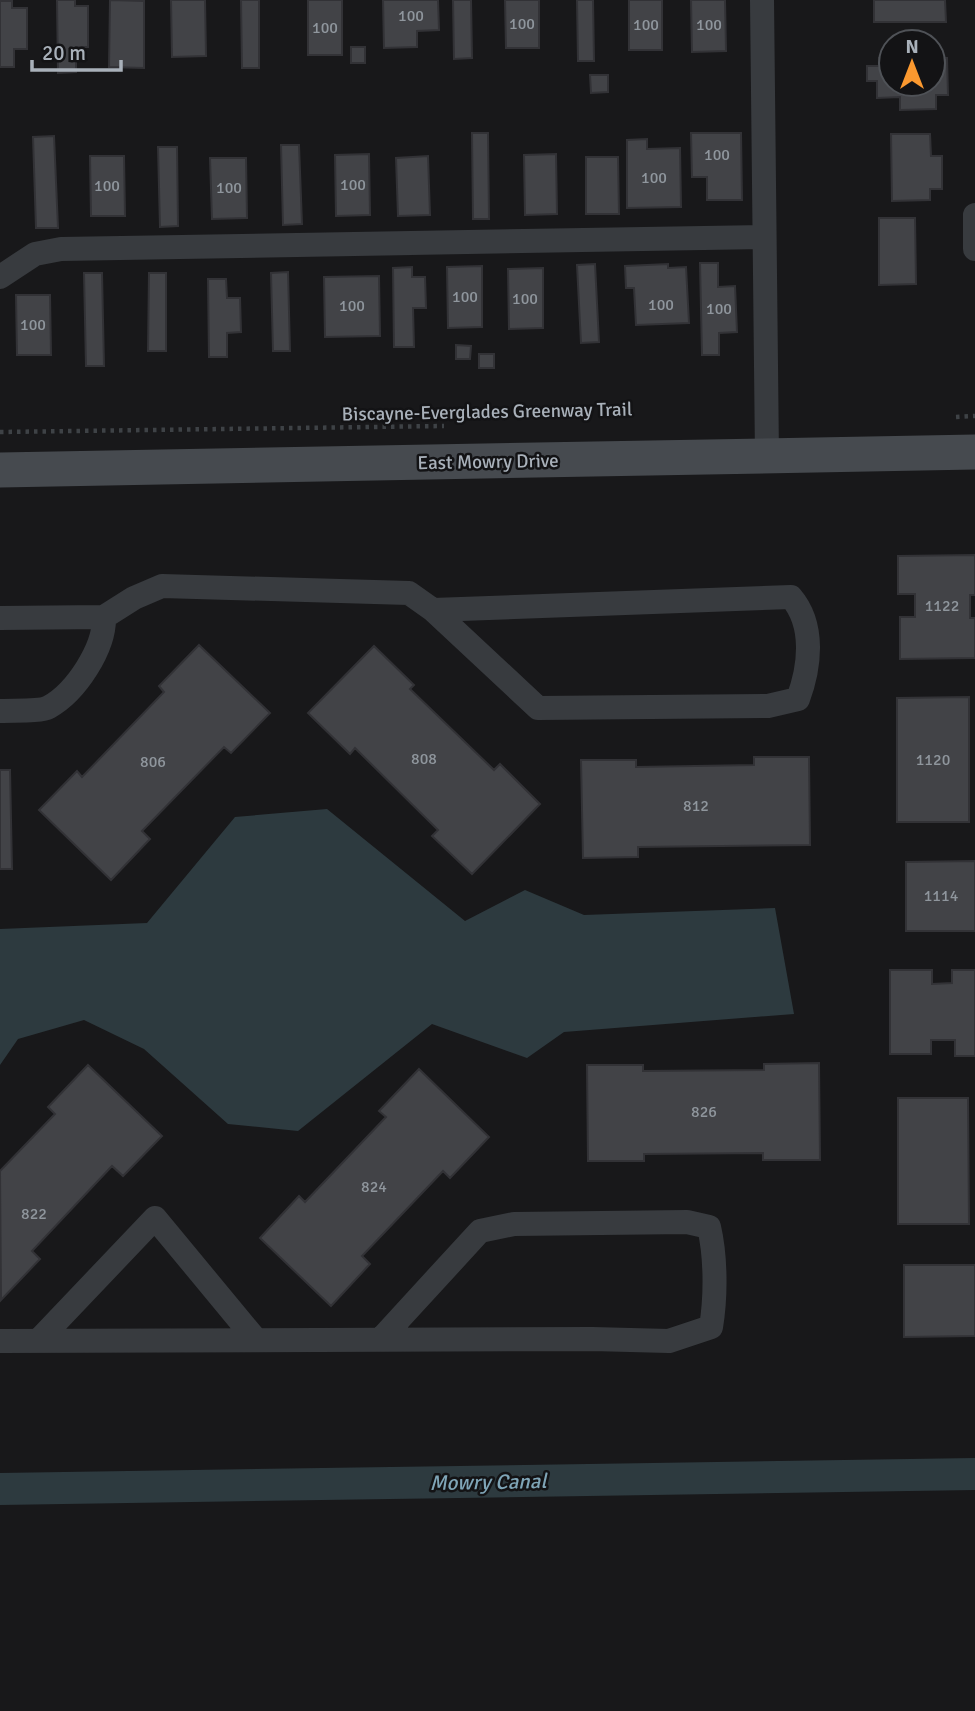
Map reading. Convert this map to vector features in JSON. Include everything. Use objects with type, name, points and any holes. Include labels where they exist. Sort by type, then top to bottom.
[{"type":"street","points":[[762,0],[767,457]]},
{"type":"street","points":[[975,215],[975,249]]},
{"type":"street","points":[[0,277],[35,254],[61,249],[764,237]]},
{"type":"street","name":"East Mowry Drive","points":[[0,470],[975,452]]},
{"type":"street","points":[[0,618],[104,617],[134,598],[162,586],[409,593],[433,610],[538,708],[768,706],[798,699],[807,674],[806,625],[801,609],[791,597],[433,610]]},
{"type":"street","points":[[0,711],[47,708],[81,680],[105,630],[104,617]]},
{"type":"street","points":[[38,1340],[155,1218],[256,1340]]},
{"type":"street","points":[[0,1341],[669,1341],[711,1327],[714,1310],[712,1240],[709,1227],[687,1222],[514,1224],[480,1231],[380,1340]]},
{"type":"path","points":[[947,417],[975,416]]},
{"type":"path","name":"Biscayne-Everglades Greenway Trail","points":[[0,432],[447,426]]},
{"type":"shaded area","points":[[327,809],[465,921],[525,890],[584,915],[775,908],[794,1014],[564,1032],[527,1058],[432,1024],[298,1131],[228,1124],[144,1049],[84,1020],[18,1039],[0,1065],[0,929],[147,923],[235,817]]},
{"type":"building","points":[[57,0],[75,0],[75,6],[88,6],[88,47],[76,47],[76,72],[58,73]]},
{"type":"building","points":[[110,0],[144,1],[144,68],[109,67]]},
{"type":"building","points":[[171,0],[205,0],[206,56],[172,57]]},
{"type":"building","points":[[241,0],[259,0],[259,68],[242,68]]},
{"type":"building","points":[[308,0],[342,0],[342,55],[308,55]]},
{"type":"building","points":[[383,0],[438,0],[439,30],[417,31],[417,47],[384,48]]},
{"type":"building","points":[[453,0],[471,0],[472,58],[454,59]]},
{"type":"building","points":[[505,0],[539,0],[539,48],[506,48]]},
{"type":"building","points":[[577,0],[593,0],[594,61],[578,61]]},
{"type":"building","points":[[629,0],[662,0],[662,50],[629,50]]},
{"type":"building","points":[[691,0],[725,0],[726,51],[692,52]]},
{"type":"building","points":[[874,0],[945,0],[946,22],[874,22]]},
{"type":"building","points":[[0,1],[12,1],[12,8],[27,8],[27,49],[14,49],[14,67],[0,67]]},
{"type":"building","points":[[351,47],[365,47],[365,63],[351,63]]},
{"type":"building","points":[[867,66],[877,66],[877,81],[867,81]]},
{"type":"building","points":[[590,75],[608,75],[608,92],[591,93]]},
{"type":"building","points":[[900,98],[936,98],[936,109],[900,110]]},
{"type":"building","points":[[472,133],[488,133],[489,219],[473,219]]},
{"type":"building","points":[[691,133],[741,133],[742,200],[707,200],[707,177],[692,177]]},
{"type":"building","points":[[891,134],[930,134],[931,156],[942,156],[942,189],[930,189],[930,200],[892,201]]},
{"type":"building","points":[[54,136],[58,228],[36,228],[33,137]]},
{"type":"building","points":[[647,139],[647,149],[680,148],[681,207],[627,208],[627,140]]},
{"type":"building","points":[[281,145],[299,145],[302,224],[283,225]]},
{"type":"building","points":[[158,147],[177,147],[178,226],[160,227]]},
{"type":"building","points":[[369,154],[370,215],[336,216],[335,155]]},
{"type":"building","points":[[556,154],[557,214],[525,215],[524,155]]},
{"type":"building","points":[[90,156],[124,156],[125,216],[91,216]]},
{"type":"building","points":[[428,156],[430,215],[398,216],[396,158]]},
{"type":"building","points":[[586,157],[618,157],[619,214],[586,214]]},
{"type":"building","points":[[210,158],[246,158],[247,218],[212,219]]},
{"type":"building","points":[[879,218],[915,218],[916,284],[879,285]]},
{"type":"building","points":[[700,263],[718,263],[718,287],[735,286],[737,332],[719,333],[719,355],[702,355]]},
{"type":"building","points":[[595,264],[599,342],[581,343],[577,265]]},
{"type":"building","points":[[668,264],[668,268],[686,267],[689,323],[636,325],[634,288],[626,288],[625,266]]},
{"type":"building","points":[[482,266],[482,327],[448,328],[447,267]]},
{"type":"building","points":[[412,267],[412,277],[425,277],[426,308],[413,308],[414,347],[394,347],[393,268]]},
{"type":"building","points":[[543,268],[543,328],[509,329],[508,269]]},
{"type":"building","points":[[288,272],[290,351],[273,351],[271,273]]},
{"type":"building","points":[[84,273],[102,273],[104,366],[86,366]]},
{"type":"building","points":[[149,273],[166,273],[166,351],[148,351]]},
{"type":"building","points":[[379,276],[380,336],[325,337],[324,277]]},
{"type":"building","points":[[208,279],[226,279],[227,298],[240,298],[241,332],[227,333],[227,357],[209,357]]},
{"type":"building","points":[[16,295],[50,295],[51,355],[17,355]]},
{"type":"building","points":[[456,345],[471,346],[470,359],[456,359]]},
{"type":"building","points":[[479,354],[494,354],[494,368],[479,368]]},
{"type":"building","points":[[975,555],[975,595],[970,595],[970,618],[975,618],[975,658],[900,659],[900,617],[915,617],[915,594],[898,594],[898,556]]},
{"type":"building","points":[[199,645],[270,713],[231,753],[224,747],[142,831],[150,839],[111,880],[39,810],[77,771],[82,777],[164,692],[159,686]]},
{"type":"building","points":[[374,646],[414,685],[410,689],[494,770],[500,764],[540,804],[472,874],[432,836],[438,830],[355,748],[350,754],[308,713]]},
{"type":"building","points":[[969,697],[969,822],[897,822],[897,698]]},
{"type":"building","points":[[754,757],[809,757],[810,845],[638,847],[638,857],[583,858],[581,760],[636,760],[636,767],[754,765]]},
{"type":"building","points":[[0,770],[10,770],[12,869],[0,869]]},
{"type":"building","points":[[975,861],[975,931],[906,931],[906,862]]},
{"type":"building","points":[[890,970],[932,970],[932,984],[952,983],[952,970],[975,970],[975,1056],[955,1056],[955,1040],[931,1040],[931,1054],[890,1054]]},
{"type":"building","points":[[819,1063],[820,1160],[763,1160],[763,1153],[644,1154],[644,1161],[588,1161],[587,1065],[643,1065],[643,1071],[764,1070],[764,1064]]},
{"type":"building","points":[[88,1065],[162,1136],[123,1176],[112,1166],[32,1251],[40,1259],[1,1300],[0,1171],[55,1114],[48,1107]]},
{"type":"building","points":[[419,1069],[489,1137],[450,1178],[443,1171],[362,1256],[370,1264],[331,1306],[260,1238],[299,1196],[305,1202],[386,1117],[379,1111]]},
{"type":"building","points":[[898,1098],[968,1098],[969,1224],[898,1224]]},
{"type":"building","points":[[904,1265],[975,1265],[975,1336],[904,1337]]},
{"type":"waterway","name":"Mowry Canal","points":[[0,1489],[975,1474]]}]
